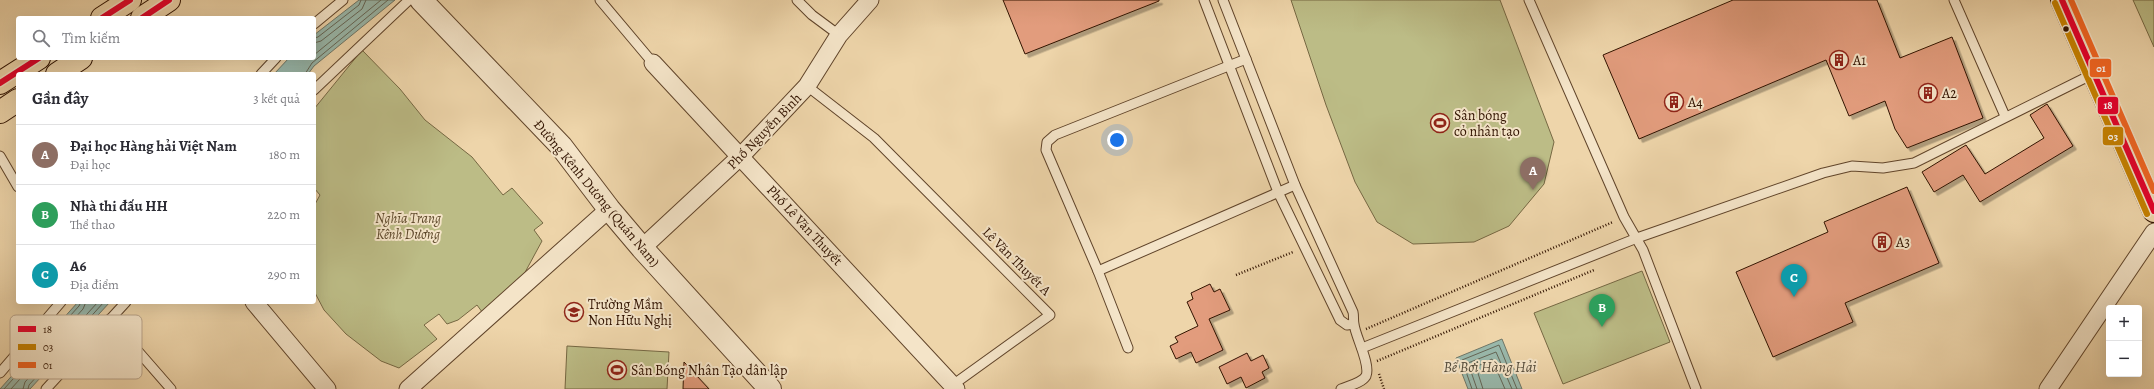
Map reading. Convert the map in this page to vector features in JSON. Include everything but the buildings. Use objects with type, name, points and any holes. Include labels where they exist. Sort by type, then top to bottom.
[{"type":"main road","points":[[105,16],[130,0]]},
{"type":"main road","points":[[145,16],[169,0]]},
{"type":"main road","points":[[2062,0],[2154,211]]},
{"type":"main road","points":[[17,72],[36,60]]},
{"type":"main road","points":[[60,72],[79,60]]},
{"type":"main road","points":[[0,83],[16,73]]},
{"type":"main road","points":[[0,112],[16,101]]},
{"type":"street","name":"Đường Kênh Dương (Quán Nam)","points":[[421,0],[560,146],[609,209],[642,248],[770,389]]},
{"type":"street","name":"Phố Nguyễn Bình","points":[[642,248],[741,156],[807,86],[839,34],[870,0]]},
{"type":"street","name":"Phố Lê Văn Thuyết","points":[[653,63],[741,156],[952,387]]},
{"type":"street","points":[[408,389],[609,209]]},
{"type":"street","points":[[2048,389],[2154,232]]},
{"type":"street","points":[[256,304],[327,389]]},
{"type":"lane","points":[[316,22],[343,0]]},
{"type":"lane","points":[[316,88],[409,0]]},
{"type":"lane","points":[[600,0],[653,63]]},
{"type":"lane","points":[[797,0],[812,15],[839,34]]},
{"type":"lane","points":[[1204,0],[1278,192],[1340,320],[1348,325],[1353,324]]},
{"type":"lane","points":[[1223,0],[1295,185],[1353,312],[1353,324],[1362,348],[1366,376],[1362,380],[1341,389]]},
{"type":"lane","points":[[1529,0],[1624,216],[1637,238],[1696,389]]},
{"type":"lane","points":[[1954,0],[2005,116]]},
{"type":"lane","points":[[1128,348],[1098,271],[1046,150],[1047,142],[1055,136],[1246,59]]},
{"type":"lane","points":[[264,72],[274,60]]},
{"type":"lane","points":[[1362,348],[1637,238],[1823,173],[1852,166],[1883,168],[1914,163],[2005,116],[2093,74]]},
{"type":"lane","name":"Lê Văn Thuyết A","points":[[807,86],[874,138],[1050,315],[952,387]]},
{"type":"lane","points":[[0,156],[16,184]]},
{"type":"lane","points":[[1098,271],[1295,185]]},
{"type":"lane","points":[[50,315],[59,304]]},
{"type":"lane","points":[[114,315],[124,304]]},
{"type":"lane","points":[[142,356],[171,389]]},
{"type":"lane","points":[[0,373],[10,361]]},
{"type":"lane","points":[[46,389],[55,379]]},
{"type":"path","points":[[1366,329],[1624,216]]},
{"type":"path","points":[[1236,275],[1305,247]]},
{"type":"path","points":[[1384,389],[1376,362],[1599,268]]},
{"type":"green space","name":"Sân bóng cỏ nhân tạo","points":[[1291,0],[1500,0],[1554,142],[1544,184],[1509,226],[1474,242],[1413,244],[1377,222],[1355,182],[1326,105]]},
{"type":"green space","points":[[2133,0],[2154,0],[2154,47]]},
{"type":"green space","name":"Nghĩa Trang Kênh Dương","points":[[362,50],[400,89],[425,120],[472,157],[503,195],[512,188],[543,223],[534,230],[542,241],[516,289],[485,316],[477,305],[458,320],[447,324],[439,314],[424,325],[437,339],[399,368],[381,361],[346,334],[324,310],[316,295],[316,202],[320,195],[316,190],[316,107]]},
{"type":"green space","points":[[1642,271],[1670,342],[1563,384],[1534,313]]},
{"type":"green space","name":"Sân Bóng Nhân Tạo dân lập","points":[[567,346],[669,352],[667,389],[565,389]]},
{"type":"water","points":[[359,0],[395,0],[314,66],[310,72],[276,72],[287,60],[316,60],[316,33]]},
{"type":"water","points":[[76,304],[108,304],[98,315],[66,315]]},
{"type":"water","name":"Bể Bơi Hàng Hải","points":[[1502,339],[1522,389],[1468,389],[1456,358]]},
{"type":"water","points":[[10,378],[39,379],[30,389],[0,389]]},
{"type":"transit line","name":"18","points":[[105,16],[130,0]]},
{"type":"transit line","name":"18","points":[[145,16],[169,0]]},
{"type":"transit line","name":"18","points":[[2062,0],[2154,211]]},
{"type":"transit line","name":"01","points":[[2071,0],[2154,191]]},
{"type":"transit line","name":"03","points":[[2055,3],[2147,214]]},
{"type":"transit line","name":"18","points":[[17,72],[36,60]]},
{"type":"transit line","name":"18","points":[[0,83],[16,73]]},
{"type":"place","name":"A1","points":[[1839,60]]},
{"type":"place","name":"A2","points":[[1928,93]]},
{"type":"place","name":"A4","points":[[1674,102]]},
{"type":"place","name":"Sân bóng cỏ nhân tạo","points":[[1440,123]]},
{"type":"place","name":"Đại học Hàng hải Việt Nam","points":[[1533,190]]},
{"type":"place","name":"A3","points":[[1882,242]]},
{"type":"place","name":"A6","points":[[1794,297]]},
{"type":"place","name":"Trường Mầm Non Hữu Nghị","points":[[574,312]]},
{"type":"place","name":"Nhà thi đấu HH","points":[[1602,327]]},
{"type":"place","name":"Sân Bóng Nhân Tạo dân lập","points":[[617,370]]}]
